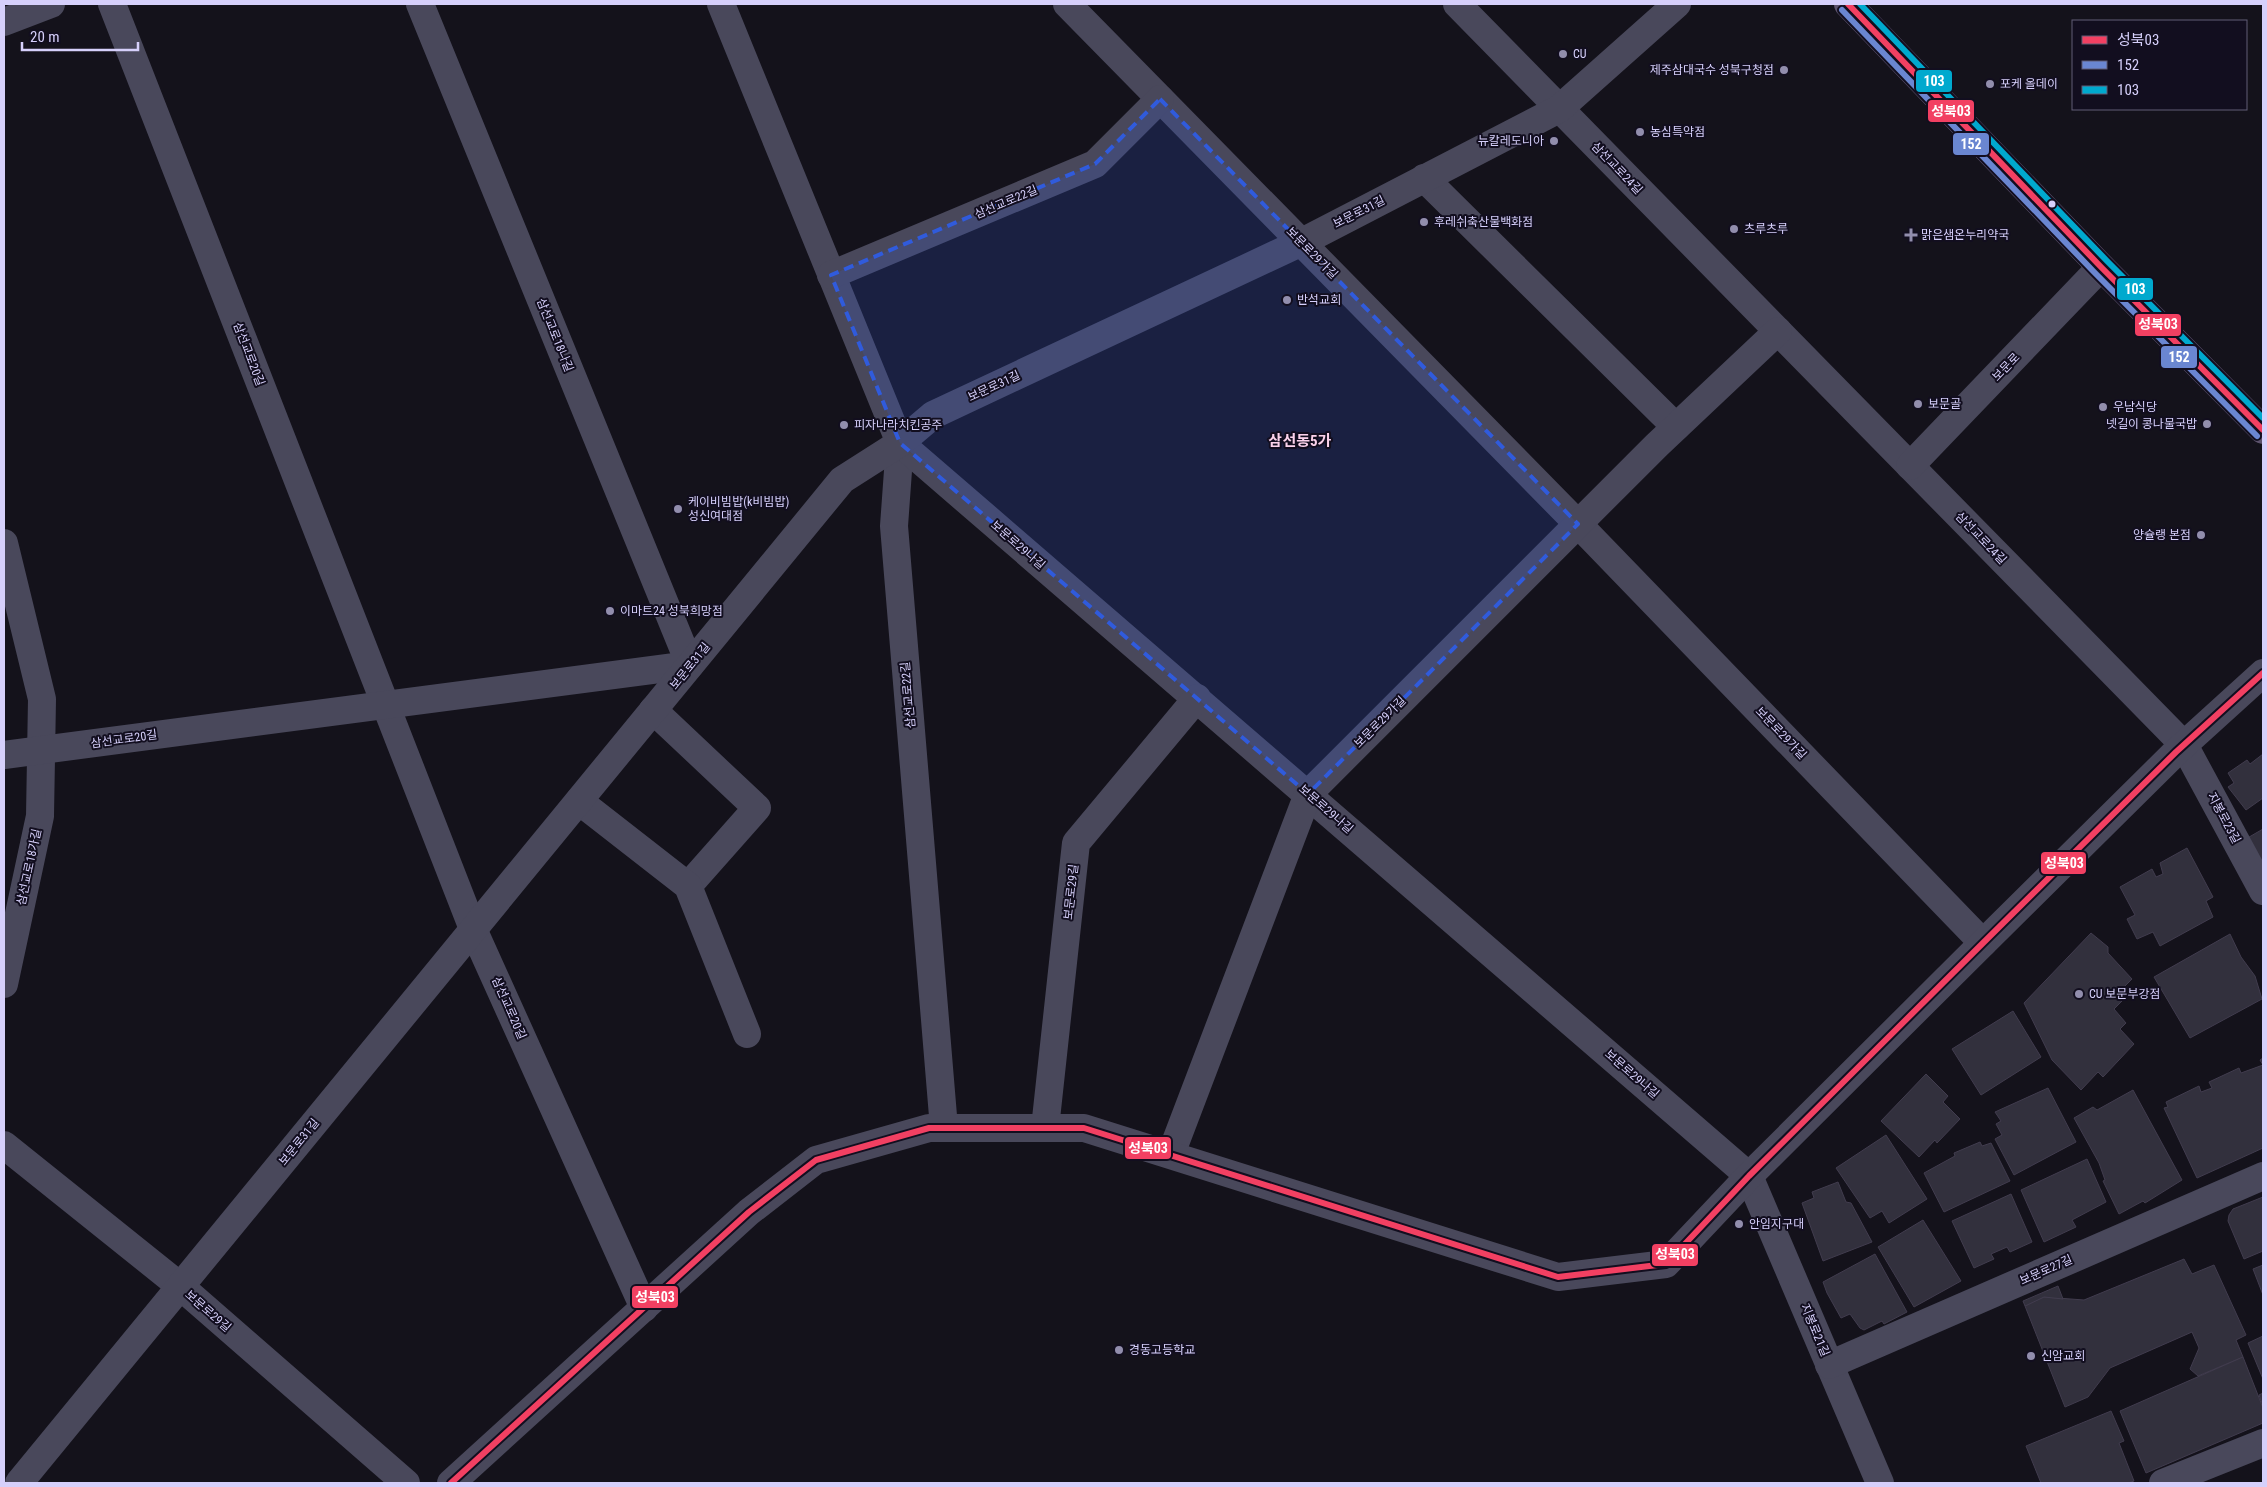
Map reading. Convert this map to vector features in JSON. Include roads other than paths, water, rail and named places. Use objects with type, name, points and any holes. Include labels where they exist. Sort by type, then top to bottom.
[{"type":"main road","points":[[1848,4],[2101,267],[2263,430]]},
{"type":"street","points":[[4,22],[51,4]]},
{"type":"street","name":"삼선교로20길","points":[[112,4],[473,929],[644,1308]]},
{"type":"street","name":"삼선교로18나길","points":[[420,4],[690,665]]},
{"type":"street","name":"삼선교로22길","points":[[720,4],[900,443],[894,526],[944,1128]]},
{"type":"street","name":"보문로29가길","points":[[1067,4],[1578,524],[1983,942]]},
{"type":"street","name":"삼선교로24길","points":[[1457,4],[2184,745]]},
{"type":"street","name":"보문로31길","points":[[19,1483],[842,480],[900,443],[933,415],[1302,242],[1559,108],[1677,4]]},
{"type":"street","name":"삼선교로22길","points":[[831,275],[1095,164],[1160,99]]},
{"type":"street","points":[[1424,178],[1676,427]]},
{"type":"street","name":"보문로","points":[[1910,466],[2101,267]]},
{"type":"street","points":[[1578,524],[1676,427],[1778,331]]},
{"type":"street","name":"보문로29나길","points":[[900,443],[1750,1176]]},
{"type":"street","name":"보문로29가길","points":[[1308,794],[1578,524]]},
{"type":"street","name":"삼선교로18가길","points":[[4,543],[42,699],[40,816],[4,984]]},
{"type":"street","name":"삼선교로20길","points":[[41,750],[690,665]]},
{"type":"street","points":[[451,1483],[749,1212],[816,1160],[929,1128],[1084,1128],[1558,1277],[1666,1264],[1750,1176],[1983,942],[2184,745],[2263,673]]},
{"type":"street","name":"보문로29길","points":[[1044,1128],[1076,843],[1196,698]]},
{"type":"street","points":[[653,710],[757,808],[688,886]]},
{"type":"street","name":"지봉로23길","points":[[2184,745],[2263,891]]},
{"type":"street","points":[[4,754],[41,750]]},
{"type":"street","points":[[1171,1154],[1308,794]]},
{"type":"street","points":[[579,801],[688,886],[747,1034]]},
{"type":"street","name":"보문로29길","points":[[4,1145],[180,1286],[406,1483]]},
{"type":"street","name":"지봉로21길","points":[[1750,1176],[1880,1483]]},
{"type":"street","name":"보문로27길","points":[[1829,1365],[2263,1176]]},
{"type":"street","points":[[2164,1483],[2263,1443]]},
{"type":"place","name":"CU","points":[[1563,54]]},
{"type":"place","name":"제주삼대국수 성북구청점","points":[[1784,70]]},
{"type":"place","name":"포케 올데이","points":[[1990,84]]},
{"type":"place","name":"농심특약점","points":[[1640,132]]},
{"type":"place","name":"뉴칼레도니아","points":[[1554,141]]},
{"type":"place","name":"후레쉬축산물백화점","points":[[1424,222]]},
{"type":"place","name":"츠루츠루","points":[[1734,229]]},
{"type":"place","name":"맑은샘온누리약국","points":[[1911,235]]},
{"type":"place","name":"반석교회","points":[[1287,300]]},
{"type":"place","name":"보문골","points":[[1918,404]]},
{"type":"place","name":"우남식당","points":[[2103,407]]},
{"type":"place","name":"넷길이 콩나물국밥","points":[[2207,424]]},
{"type":"place","name":"피자나라치킨공주","points":[[844,425]]},
{"type":"place","name":"케이비빔밥(k비빔밥) 성신여대점","points":[[678,509]]},
{"type":"place","name":"양슐랭 본점","points":[[2201,535]]},
{"type":"place","name":"이마트24 성북희망점","points":[[610,611]]},
{"type":"place","name":"CU 보문부강점","points":[[2079,994]]},
{"type":"place","name":"안임지구대","points":[[1739,1224]]},
{"type":"place","name":"경동고등학교","points":[[1119,1350]]},
{"type":"place","name":"신암교회","points":[[2031,1356]]},
{"type":"district","name":"삼선동5가","points":[[1300,441]]}]
